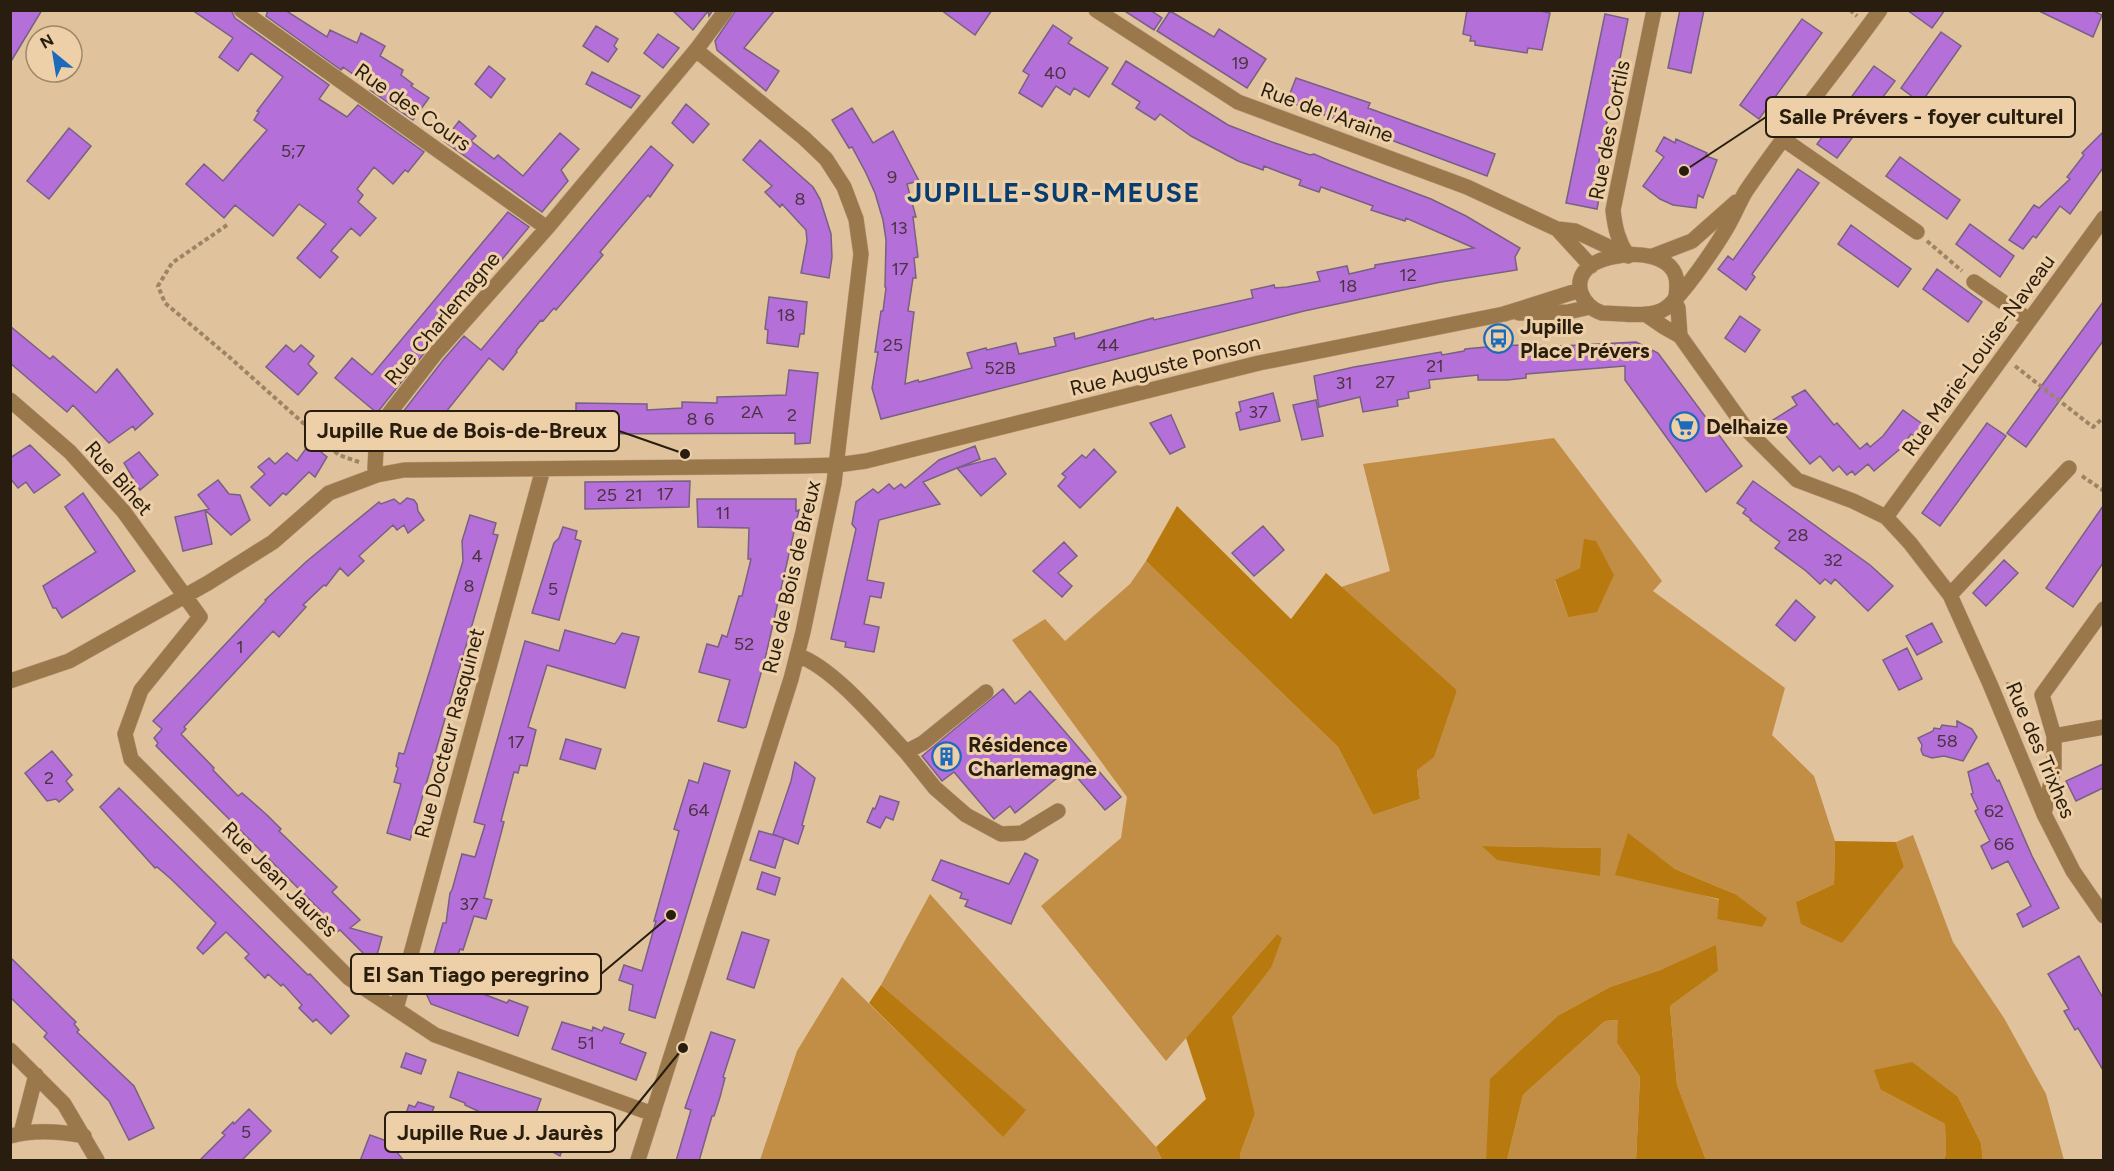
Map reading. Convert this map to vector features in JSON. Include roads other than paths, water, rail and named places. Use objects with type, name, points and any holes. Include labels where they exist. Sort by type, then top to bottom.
[{"type":"street","name":"Rue Charlemagne","points":[[376,472],[377,429],[436,353],[547,228],[696,50],[726,10]]},
{"type":"street","name":"Rue de l'Araine","points":[[1096,10],[1238,102],[1467,187],[1557,230]]},
{"type":"street","name":"Rue des Cortils","points":[[1624,256],[1615,229],[1613,210],[1654,10]]},
{"type":"street","points":[[1675,298],[1677,281],[1671,267],[1660,258],[1653,256],[1609,258],[1591,266],[1582,277],[1580,290],[1585,303],[1602,313],[1645,314],[1659,311],[1675,298],[1695,274],[1729,225],[1745,194],[1783,139],[1880,10]]},
{"type":"street","name":"Rue des Cours","points":[[252,14],[547,228]]},
{"type":"street","name":"Rue de Bois de Breux","points":[[638,1161],[797,655],[837,465],[861,254],[856,219],[844,187],[826,159],[804,138],[696,50]]},
{"type":"street","points":[[1783,139],[1917,232]]},
{"type":"street","points":[[1653,256],[1692,242],[1745,194]]},
{"type":"street","name":"Rue Marie-Louise-Naveau","points":[[1886,517],[2103,218]]},
{"type":"street","points":[[1557,230],[1575,231],[1624,256]]},
{"type":"street","points":[[1557,230],[1591,266]]},
{"type":"street","points":[[1974,282],[2030,320]]},
{"type":"street","name":"Rue Auguste Ponson","points":[[376,472],[837,465],[866,461],[1259,363],[1504,314],[1580,290]]},
{"type":"street","name":"Rue des Trixhes","points":[[1675,298],[1680,336]]},
{"type":"street","name":"Rue Auguste Ponson","points":[[1504,314],[1568,312],[1590,308]]},
{"type":"street","name":"Rue des Trixhes","points":[[1645,314],[1680,336],[1747,430],[1797,480],[1886,517],[1910,543],[1950,595],[2044,814],[2073,871],[2103,916]]},
{"type":"street","name":"Rue Bihet","points":[[10,400],[70,452],[124,512],[184,595]]},
{"type":"street","points":[[1950,595],[2069,468]]},
{"type":"street","name":"Rue Docteur Rasquinet","points":[[396,1008],[543,469]]},
{"type":"street","points":[[10,681],[69,661],[208,583],[273,542],[329,494],[376,472]]},
{"type":"street","name":"Rue Jean Jaurès","points":[[184,595],[200,617],[141,690],[125,734],[131,759],[349,978],[435,1035],[653,1114]]},
{"type":"street","points":[[2044,814],[2054,768],[2054,736],[2042,695],[2103,609]]},
{"type":"street","points":[[797,655],[810,660],[831,675],[906,752],[934,788],[966,816],[1001,834],[1022,833],[1058,811]]},
{"type":"street","points":[[906,752],[923,743],[986,692]]},
{"type":"street","points":[[2054,736],[2103,727]]},
{"type":"street","points":[[10,1050],[64,1104],[97,1161]]},
{"type":"street","points":[[36,1075],[16,1134],[55,1131],[84,1136]]},
{"type":"place","name":"Salle Prévers - foyer culturel","points":[[1684,171]]},
{"type":"place","name":"Jupille Place Prévers","points":[[1499,338]]},
{"type":"place","name":"Delhaize","points":[[1685,426]]},
{"type":"place","name":"Jupille Rue de Bois-de-Breux","points":[[685,454]]},
{"type":"place","name":"Résidence Charlemagne","points":[[947,756]]},
{"type":"place","name":"El San Tiago peregrino","points":[[671,915]]},
{"type":"place","name":"Jupille Rue J. Jaurès","points":[[683,1048]]},
{"type":"district","name":"JUPILLE-SUR-MEUSE","points":[[1054,192]]}]
